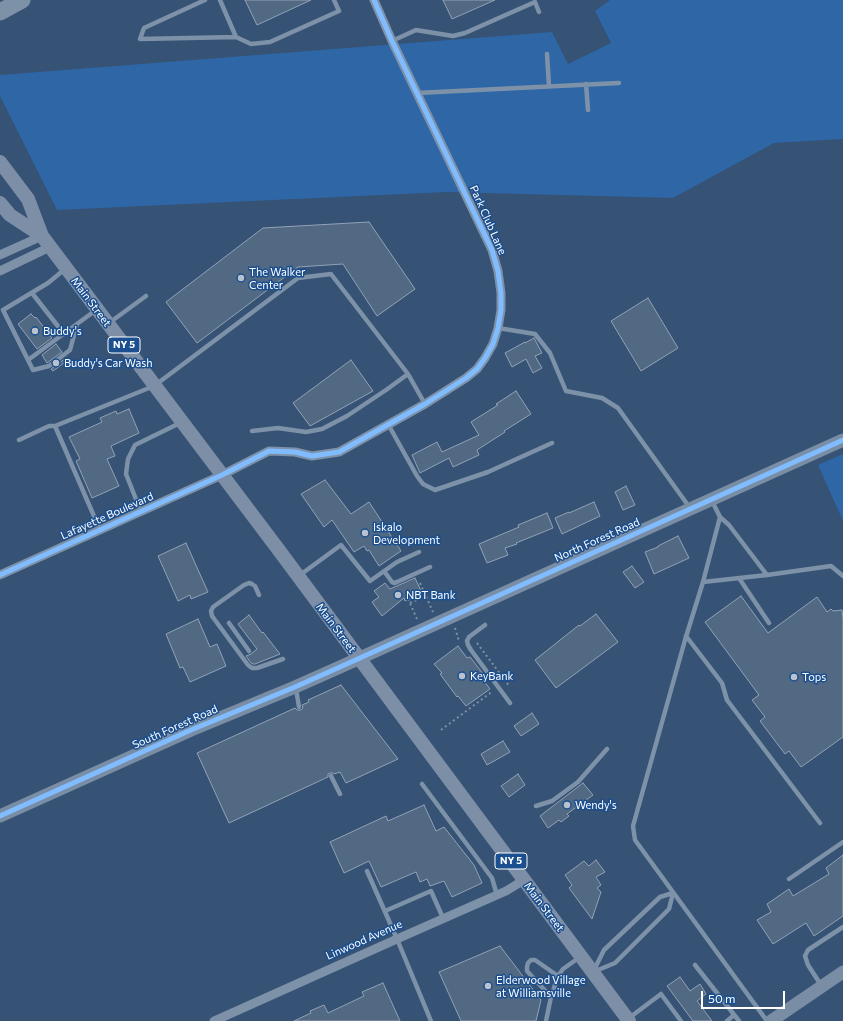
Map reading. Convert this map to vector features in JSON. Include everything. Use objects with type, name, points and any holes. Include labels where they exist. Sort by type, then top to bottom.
[{"type":"highway","points":[[0,3],[6,0]]},
{"type":"highway","points":[[0,12],[22,0]]},
{"type":"main road","name":"Main Street","points":[[0,162],[28,199],[42,236],[50,247],[298,576],[629,1020]]},
{"type":"main road","name":"Main Street","points":[[0,203],[10,215],[42,236]]},
{"type":"street","name":"Park Club Lane","points":[[222,475],[269,451],[296,452],[312,456],[339,452],[425,404],[466,378],[477,369],[493,344],[498,328],[501,310],[501,293],[498,271],[492,250],[392,41],[374,0]]},
{"type":"street","points":[[0,255],[42,236]]},
{"type":"street","points":[[0,271],[50,247]]},
{"type":"street","name":"North Forest Road","points":[[359,658],[843,440]]},
{"type":"street","name":"Lafayette Boulevard","points":[[0,575],[222,475]]},
{"type":"street","name":"South Forest Road","points":[[0,816],[184,733],[295,687],[359,658]]},
{"type":"street","name":"Linwood Avenue","points":[[214,1021],[506,891],[524,880]]},
{"type":"street","points":[[771,1021],[843,972]]},
{"type":"lane","points":[[205,0],[144,28],[140,39],[236,36],[251,44],[270,42],[339,11],[334,0]]},
{"type":"lane","points":[[220,0],[236,36]]},
{"type":"lane","points":[[392,41],[416,30],[453,36],[465,33],[535,2],[539,12]]},
{"type":"lane","points":[[547,54],[549,86]]},
{"type":"lane","points":[[417,93],[620,83]]},
{"type":"lane","points":[[586,84],[588,110]]},
{"type":"lane","points":[[66,268],[32,293],[3,310],[33,370],[49,366],[70,350],[77,324]]},
{"type":"lane","points":[[18,440],[49,426],[55,426],[154,386],[298,278],[331,274],[408,374],[425,404]]},
{"type":"lane","points":[[32,293],[64,334]]},
{"type":"lane","points":[[108,323],[146,296]]},
{"type":"lane","points":[[28,360],[97,309]]},
{"type":"lane","points":[[498,328],[534,334],[550,353],[566,391],[602,398],[618,408],[690,509]]},
{"type":"lane","points":[[252,431],[278,428],[306,432],[322,429],[347,416],[408,374]]},
{"type":"lane","points":[[141,512],[126,474],[128,459],[135,445],[182,422]]},
{"type":"lane","points":[[388,424],[417,476],[423,484],[435,490],[488,472],[552,443]]},
{"type":"lane","points":[[55,426],[100,530]]},
{"type":"lane","points":[[712,499],[720,517],[729,525],[767,575]]},
{"type":"lane","points":[[720,517],[703,582],[686,636],[633,826],[635,840],[767,1021]]},
{"type":"lane","points":[[298,576],[341,545],[370,581],[397,562],[419,552]]},
{"type":"lane","points":[[703,582],[832,566],[843,576]]},
{"type":"lane","points":[[384,571],[394,583],[430,567]]},
{"type":"lane","points":[[739,578],[770,623]]},
{"type":"lane","points":[[259,595],[255,586],[249,583],[244,585],[213,607],[211,611],[212,616],[248,665],[252,668],[283,659]]},
{"type":"lane","points":[[229,623],[249,651]]},
{"type":"lane","points":[[485,625],[469,637],[468,645],[470,650],[510,703]]},
{"type":"lane","points":[[686,636],[722,683],[727,700],[820,823]]},
{"type":"lane","points":[[295,687],[298,707]]},
{"type":"lane","points":[[536,806],[552,801],[578,782],[607,749]]},
{"type":"lane","points":[[331,776],[340,794]]},
{"type":"lane","points":[[422,784],[492,878],[497,895]]},
{"type":"lane","points":[[789,879],[843,842]]},
{"type":"lane","points":[[367,871],[431,1021]]},
{"type":"lane","points":[[384,911],[431,891],[443,918]]},
{"type":"lane","points":[[593,972],[604,950],[660,897],[673,893]]},
{"type":"lane","points":[[593,972],[614,963],[620,958],[669,909],[673,893]]},
{"type":"lane","points":[[822,986],[808,965],[805,956],[808,950],[843,926]]},
{"type":"lane","points":[[546,1021],[551,997],[558,976],[563,969],[581,956]]},
{"type":"lane","points":[[551,997],[527,971],[526,967],[531,960],[535,960],[558,976]]},
{"type":"lane","points":[[696,965],[738,1021]]},
{"type":"lane","points":[[629,1020],[661,994],[681,1021]]},
{"type":"lane","points":[[727,1021],[734,1016]]},
{"type":"path","points":[[420,583],[433,612]]},
{"type":"path","points":[[410,603],[426,596]]},
{"type":"path","points":[[408,599],[417,619]]},
{"type":"path","points":[[477,643],[510,687]]},
{"type":"path","points":[[441,730],[495,690]]},
{"type":"path","points":[[478,697],[481,700]]},
{"type":"shaded area","points":[[610,0],[843,0],[843,139],[774,143],[673,198],[447,192],[57,210],[0,96],[0,75],[552,32],[568,64],[611,43],[595,11]]},
{"type":"shaded area","points":[[843,454],[843,521],[818,465]]},
{"type":"building","points":[[245,0],[311,0],[257,25]]},
{"type":"building","points":[[443,0],[495,0],[452,19]]},
{"type":"building","name":"The Walker Center","points":[[369,222],[415,289],[377,316],[343,264],[298,267],[197,343],[166,302],[263,228]]},
{"type":"building","points":[[648,298],[678,348],[641,371],[611,321]]},
{"type":"building","name":"Buddy's","points":[[31,314],[35,318],[36,317],[52,338],[37,349],[18,324]]},
{"type":"building","points":[[534,338],[542,353],[535,356],[542,368],[533,373],[526,359],[512,367],[505,353]]},
{"type":"building","points":[[56,344],[62,352],[47,363],[42,355]]},
{"type":"building","points":[[66,358],[68,360],[53,371],[51,369]]},
{"type":"building","points":[[351,360],[373,391],[310,426],[293,403]]},
{"type":"building","points":[[516,391],[531,414],[477,450],[479,455],[453,467],[449,458],[420,473],[412,455],[437,442],[442,452],[479,435],[471,422],[498,405],[496,404]]},
{"type":"building","points":[[129,409],[139,433],[111,446],[115,456],[107,459],[119,486],[92,498],[76,461],[80,459],[69,437],[102,422],[100,418],[116,411],[117,414]]},
{"type":"building","points":[[325,480],[351,514],[369,502],[401,551],[379,566],[369,550],[367,551],[364,546],[354,552],[332,520],[324,527],[301,494]]},
{"type":"building","points":[[626,486],[635,505],[623,510],[615,492]]},
{"type":"building","points":[[594,502],[600,516],[562,534],[555,518]]},
{"type":"building","points":[[547,513],[553,528],[505,548],[508,555],[487,563],[479,544]]},
{"type":"building","points":[[678,536],[689,558],[654,574],[645,552]]},
{"type":"building","points":[[186,543],[208,592],[191,599],[190,595],[178,601],[158,556]]},
{"type":"building","points":[[632,566],[644,582],[635,588],[623,572]]},
{"type":"building","name":"NBT Bank","points":[[415,578],[422,593],[405,601],[404,598],[382,616],[372,602],[379,597],[374,591],[385,583],[390,589]]},
{"type":"building","name":"Tops","points":[[741,596],[768,633],[817,597],[827,612],[831,609],[833,611],[842,610],[843,737],[801,767],[789,751],[785,754],[760,721],[765,717],[752,700],[759,695],[705,622]]},
{"type":"building","points":[[596,614],[618,642],[556,688],[535,660],[579,625],[580,626]]},
{"type":"building","points":[[249,615],[280,654],[255,664],[251,663],[246,656],[257,649],[238,624]]},
{"type":"building","points":[[198,619],[210,647],[217,644],[226,666],[190,682],[183,667],[180,668],[166,634]]},
{"type":"building","name":"KeyBank","points":[[458,646],[467,658],[470,657],[484,675],[481,677],[490,689],[466,706],[458,696],[457,697],[440,674],[442,673],[434,664]]},
{"type":"building","points":[[341,685],[398,759],[346,783],[340,772],[334,774],[330,773],[328,774],[328,777],[229,823],[197,753],[295,708],[297,710],[301,710],[303,708],[302,705],[309,702],[308,700]]},
{"type":"building","points":[[532,713],[539,724],[521,736],[514,726]]},
{"type":"building","points":[[503,741],[510,752],[487,765],[481,754]]},
{"type":"building","points":[[518,774],[525,785],[509,797],[501,786]]},
{"type":"building","name":"Wendy's","points":[[583,783],[593,795],[567,814],[569,816],[561,822],[559,820],[548,828],[540,816]]},
{"type":"building","points":[[424,805],[436,831],[444,827],[474,865],[482,883],[452,897],[444,881],[430,886],[427,879],[420,882],[416,872],[381,887],[369,861],[344,873],[330,842],[386,816],[388,821]]},
{"type":"building","points":[[843,855],[843,916],[814,936],[806,923],[773,944],[757,920],[771,912],[767,904],[789,889],[793,896],[829,874],[826,868]]},
{"type":"building","points":[[596,860],[605,872],[596,877],[601,885],[597,888],[601,892],[592,919],[569,888],[572,885],[565,875],[584,861],[589,866]]},
{"type":"building","name":"Elderwood Village at Williamsville","points":[[500,946],[541,1000],[536,1021],[461,1021],[439,972]]},
{"type":"building","points":[[680,977],[690,991],[700,984],[706,994],[697,1001],[712,1021],[693,1021],[667,986]]},
{"type":"building","points":[[383,983],[400,1021],[294,1021],[311,1013],[310,1011],[324,1005],[328,1013],[364,996],[362,992]]},
{"type":"cycle path","points":[[0,575],[222,475],[269,451],[295,452],[312,456],[339,452],[425,404],[466,378],[477,369],[485,358],[493,344],[498,328],[501,310],[501,293],[498,271],[492,250],[392,41],[374,0]]},
{"type":"cycle path","points":[[0,816],[191,730],[340,667],[843,440]]},
{"type":"place","name":"The Walker Center","points":[[241,278]]},
{"type":"place","name":"Buddy's","points":[[35,331]]},
{"type":"place","name":"Buddy's Car Wash","points":[[56,363]]},
{"type":"place","name":"Iskalo Development","points":[[365,533]]},
{"type":"place","name":"NBT Bank","points":[[398,595]]},
{"type":"place","name":"KeyBank","points":[[462,676]]},
{"type":"place","name":"Tops","points":[[794,677]]},
{"type":"place","name":"Wendy's","points":[[567,805]]},
{"type":"place","name":"Elderwood Village at Williamsville","points":[[488,986]]}]
